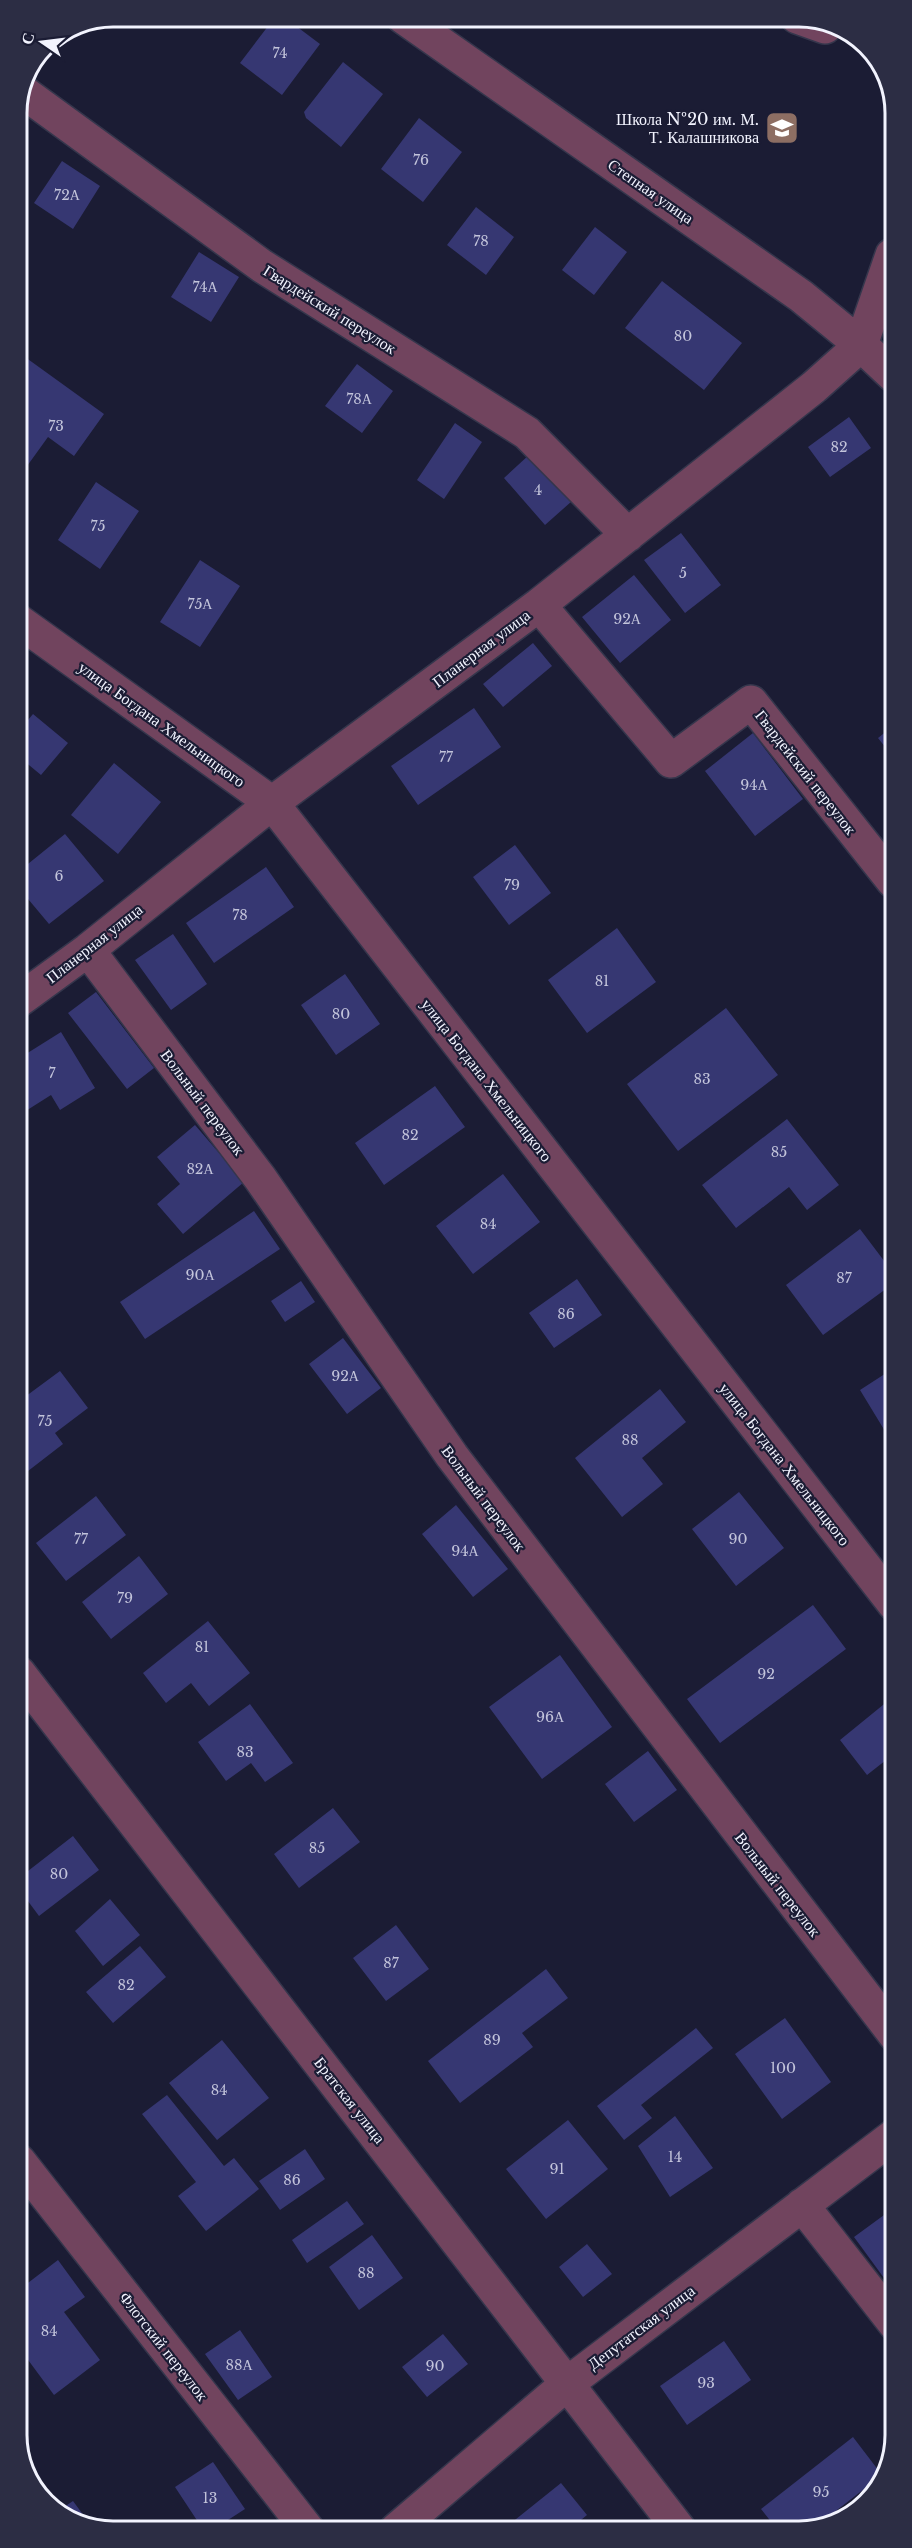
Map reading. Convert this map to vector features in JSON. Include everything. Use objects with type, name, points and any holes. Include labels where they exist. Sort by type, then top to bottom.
[{"type":"street","name":"Степная улица","points":[[417,27],[791,289],[861,345],[885,368]]},
{"type":"street","name":"Гвардейский переулок","points":[[29,96],[262,266],[527,433],[628,535]]},
{"type":"street","name":"Планерная улица","points":[[27,994],[88,950],[272,803],[539,605],[814,387],[861,345],[885,275]]},
{"type":"street","name":"Гвардейский переулок","points":[[539,605],[671,761],[751,702],[885,871]]},
{"type":"street","name":"улица Богдана Хмельницкого","points":[[27,627],[272,803],[885,1592]]},
{"type":"street","name":"Вольный переулок","points":[[88,950],[260,1178],[452,1456],[885,2022]]},
{"type":"street","name":"Братская улица","points":[[27,1683],[673,2521]]},
{"type":"street","name":"Депутатская улица","points":[[407,2521],[568,2383],[885,2143]]},
{"type":"street","name":"Флотский переулок","points":[[27,2171],[301,2521]]},
{"type":"street","points":[[802,2205],[885,2311]]},
{"type":"building","points":[[267,27],[297,27],[320,44],[282,95],[240,63]]},
{"type":"building","points":[[343,62],[383,94],[341,147],[306,118],[304,112]]},
{"type":"building","points":[[419,118],[462,152],[423,202],[381,169]]},
{"type":"building","points":[[62,161],[100,186],[73,229],[34,203]]},
{"type":"building","points":[[476,207],[514,237],[486,275],[447,245]]},
{"type":"building","points":[[595,227],[627,252],[594,295],[562,270]]},
{"type":"building","points":[[199,252],[239,277],[211,322],[171,297]]},
{"type":"building","points":[[662,281],[742,343],[704,390],[625,328]]},
{"type":"building","points":[[27,358],[104,414],[74,456],[48,437],[27,466]]},
{"type":"building","points":[[357,364],[393,391],[362,433],[325,406]]},
{"type":"building","points":[[849,417],[871,448],[830,477],[808,447]]},
{"type":"building","points":[[455,423],[482,442],[444,499],[417,480]]},
{"type":"building","points":[[530,454],[572,501],[545,525],[504,478]]},
{"type":"building","points":[[96,482],[139,511],[100,569],[58,540]]},
{"type":"building","points":[[681,533],[721,585],[685,613],[644,560]]},
{"type":"building","points":[[200,560],[240,586],[200,647],[160,622]]},
{"type":"building","points":[[634,575],[671,620],[620,663],[582,617]]},
{"type":"building","points":[[533,643],[552,666],[503,707],[483,684]]},
{"type":"building","points":[[474,708],[501,747],[418,805],[391,766]]},
{"type":"building","points":[[33,714],[68,743],[41,775],[27,763],[27,721]]},
{"type":"building","points":[[885,732],[885,747],[878,738]]},
{"type":"building","points":[[753,733],[803,799],[755,836],[705,771]]},
{"type":"building","points":[[114,763],[161,802],[118,854],[71,815]]},
{"type":"building","points":[[65,834],[104,881],[49,924],[27,898],[27,865]]},
{"type":"building","points":[[515,845],[551,893],[509,925],[473,877]]},
{"type":"building","points":[[266,867],[294,907],[214,963],[186,923]]},
{"type":"building","points":[[617,928],[656,982],[587,1033],[548,980]]},
{"type":"building","points":[[173,934],[207,984],[171,1010],[135,960]]},
{"type":"building","points":[[345,974],[380,1024],[336,1055],[301,1005]]},
{"type":"building","points":[[96,992],[154,1068],[127,1089],[68,1013]]},
{"type":"building","points":[[726,1008],[778,1075],[678,1151],[627,1084]]},
{"type":"building","points":[[61,1032],[95,1088],[60,1110],[51,1095],[27,1110],[27,1053]]},
{"type":"building","points":[[435,1086],[465,1127],[384,1185],[355,1143]]},
{"type":"building","points":[[787,1119],[839,1185],[807,1210],[789,1187],[736,1228],[702,1185]]},
{"type":"building","points":[[195,1125],[244,1182],[183,1234],[157,1204],[180,1184],[157,1157]]},
{"type":"building","points":[[503,1174],[540,1222],[473,1274],[436,1226]]},
{"type":"building","points":[[254,1211],[280,1249],[145,1339],[120,1302]]},
{"type":"building","points":[[860,1229],[885,1262],[885,1290],[823,1335],[786,1285]]},
{"type":"building","points":[[577,1279],[602,1315],[554,1348],[529,1313]]},
{"type":"building","points":[[301,1281],[315,1302],[285,1322],[271,1301]]},
{"type":"building","points":[[343,1338],[381,1388],[347,1414],[309,1364]]},
{"type":"building","points":[[60,1371],[88,1408],[55,1433],[63,1444],[27,1472],[27,1395]]},
{"type":"building","points":[[885,1374],[885,1431],[860,1390]]},
{"type":"building","points":[[660,1389],[686,1422],[642,1458],[663,1484],[622,1517],[575,1458]]},
{"type":"building","points":[[739,1492],[784,1548],[736,1586],[692,1529]]},
{"type":"building","points":[[96,1496],[126,1535],[66,1581],[36,1543]]},
{"type":"building","points":[[456,1505],[508,1569],[473,1597],[422,1534]]},
{"type":"building","points":[[139,1556],[168,1594],[111,1639],[82,1602]]},
{"type":"building","points":[[813,1605],[846,1649],[720,1743],[687,1699]]},
{"type":"building","points":[[208,1621],[250,1673],[209,1706],[191,1683],[166,1703],[143,1673]]},
{"type":"building","points":[[560,1655],[612,1727],[542,1779],[489,1707]]},
{"type":"building","points":[[885,1703],[885,1761],[867,1775],[840,1740]]},
{"type":"building","points":[[250,1704],[293,1763],[265,1782],[251,1763],[226,1781],[198,1742]]},
{"type":"building","points":[[648,1751],[677,1790],[634,1822],[605,1784]]},
{"type":"building","points":[[333,1808],[360,1842],[299,1888],[274,1854]]},
{"type":"building","points":[[73,1836],[99,1870],[39,1916],[27,1900],[27,1872]]},
{"type":"building","points":[[110,1899],[140,1935],[103,1966],[75,1931]]},
{"type":"building","points":[[396,1925],[429,1969],[386,2001],[353,1958]]},
{"type":"building","points":[[140,1946],[166,1977],[113,2023],[86,1992]]},
{"type":"building","points":[[546,1969],[568,1998],[522,2033],[533,2047],[460,2103],[428,2061]]},
{"type":"building","points":[[785,2018],[831,2082],[782,2119],[735,2054]]},
{"type":"building","points":[[696,2028],[713,2048],[641,2105],[652,2118],[624,2140],[597,2106]]},
{"type":"building","points":[[222,2040],[269,2098],[217,2140],[169,2083]]},
{"type":"building","points":[[167,2095],[224,2166],[234,2158],[259,2189],[206,2231],[178,2196],[196,2182],[142,2114]]},
{"type":"building","points":[[675,2116],[713,2168],[670,2197],[638,2146]]},
{"type":"building","points":[[568,2120],[608,2169],[546,2219],[506,2169]]},
{"type":"building","points":[[305,2149],[325,2179],[280,2210],[259,2181]]},
{"type":"building","points":[[347,2201],[364,2224],[307,2263],[292,2240]]},
{"type":"building","points":[[885,2214],[885,2279],[854,2237]]},
{"type":"building","points":[[372,2235],[403,2278],[359,2310],[329,2267]]},
{"type":"building","points":[[587,2244],[612,2274],[583,2297],[559,2267]]},
{"type":"building","points":[[58,2260],[85,2297],[64,2312],[100,2360],[54,2395],[27,2358],[27,2284]]},
{"type":"building","points":[[240,2330],[272,2377],[238,2400],[205,2354]]},
{"type":"building","points":[[443,2334],[468,2364],[427,2397],[402,2367]]},
{"type":"building","points":[[724,2341],[751,2380],[687,2425],[660,2386]]},
{"type":"building","points":[[853,2437],[878,2469],[867,2486],[832,2514],[821,2518],[770,2521],[761,2509]]},
{"type":"building","points":[[213,2462],[245,2509],[226,2521],[197,2521],[175,2487]]},
{"type":"building","points":[[561,2483],[587,2515],[580,2521],[514,2521]]},
{"type":"building","points":[[73,2501],[84,2515],[70,2510],[65,2506]]},
{"type":"place","name":"Школа №20 им. М. Т. Калашникова","points":[[782,128]]}]
